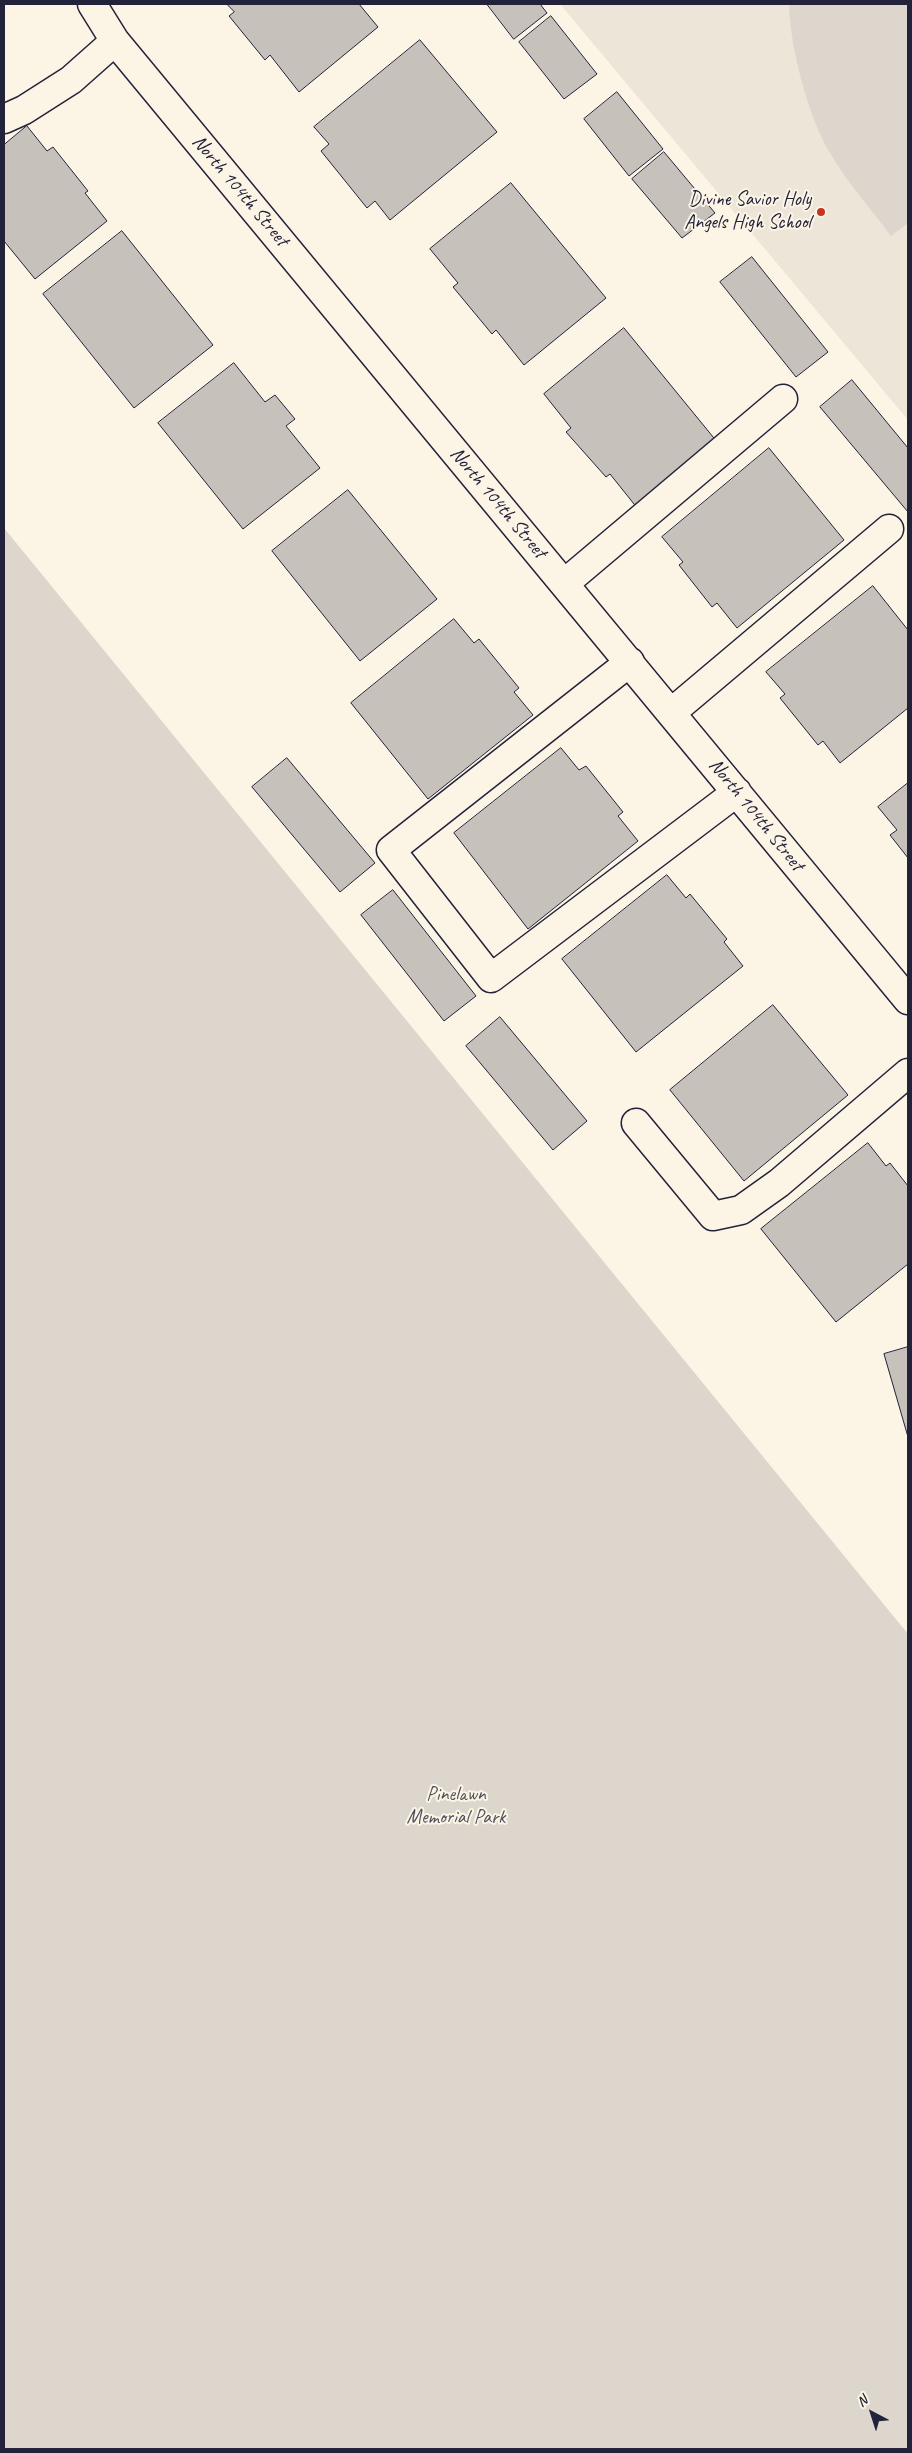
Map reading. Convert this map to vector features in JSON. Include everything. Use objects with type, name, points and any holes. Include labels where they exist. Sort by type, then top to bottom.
[{"type":"street","name":"North 104th Street","points":[[92,4],[115,41],[672,712],[908,1000]]},
{"type":"street","points":[[4,119],[24,110],[71,80],[115,41]]},
{"type":"street","points":[[565,584],[783,399]]},
{"type":"street","points":[[672,712],[889,529]]},
{"type":"street","points":[[630,662],[391,850],[491,978],[737,792]]},
{"type":"street","points":[[636,1123],[713,1216],[741,1210],[779,1183],[908,1073]]},
{"type":"shaded area","name":"Divine Savior Holy Angels High School","points":[[560,4],[908,4],[908,420]]},
{"type":"green space","points":[[789,4],[908,4],[908,223],[891,236],[830,153],[814,120],[797,60]]},
{"type":"green space","name":"Pinelawn Memorial Park","points":[[4,528],[908,1634],[908,2449],[4,2449]]},
{"type":"building","points":[[227,4],[359,4],[378,27],[299,92],[270,55],[265,60],[229,16],[234,12]]},
{"type":"building","points":[[487,4],[540,4],[547,13],[514,39]]},
{"type":"building","points":[[551,16],[597,74],[564,99],[519,42]]},
{"type":"building","points":[[420,40],[497,132],[390,220],[375,201],[367,208],[321,151],[329,144],[314,127]]},
{"type":"building","points":[[617,92],[663,149],[629,176],[584,119]]},
{"type":"building","points":[[27,126],[47,151],[53,147],[88,191],[85,193],[107,221],[35,279],[4,241],[4,145]]},
{"type":"building","points":[[664,152],[715,213],[682,238],[632,179]]},
{"type":"building","points":[[511,183],[606,298],[524,365],[496,330],[492,334],[453,287],[458,283],[430,249]]},
{"type":"building","points":[[122,231],[213,345],[134,408],[43,294]]},
{"type":"building","points":[[752,257],[828,352],[796,377],[720,282]]},
{"type":"building","points":[[624,328],[718,443],[638,509],[610,474],[606,477],[566,432],[571,428],[544,394]]},
{"type":"building","points":[[234,363],[265,402],[275,395],[295,419],[286,426],[320,468],[243,529],[158,423]]},
{"type":"building","points":[[852,380],[908,448],[908,512],[820,407]]},
{"type":"building","points":[[769,448],[844,540],[737,628],[717,603],[712,607],[679,565],[683,562],[662,537]]},
{"type":"building","points":[[348,490],[437,599],[360,661],[272,551]]},
{"type":"building","points":[[873,586],[908,630],[908,708],[840,763],[823,741],[818,745],[780,698],[785,694],[766,672]]},
{"type":"building","points":[[454,619],[474,643],[479,639],[519,688],[514,692],[533,715],[428,799],[351,703]]},
{"type":"building","points":[[561,748],[579,770],[586,766],[623,812],[618,816],[638,841],[528,929],[454,833]]},
{"type":"building","points":[[287,758],[375,863],[340,892],[252,787]]},
{"type":"building","points":[[908,783],[908,858],[890,835],[897,830],[878,807]]},
{"type":"building","points":[[667,875],[686,898],[690,894],[727,939],[724,942],[743,966],[636,1052],[562,959]]},
{"type":"building","points":[[393,890],[476,996],[444,1021],[361,915]]},
{"type":"building","points":[[773,1005],[848,1095],[744,1181],[670,1090]]},
{"type":"building","points":[[500,1017],[587,1121],[553,1150],[466,1046]]},
{"type":"building","points":[[868,1143],[886,1166],[890,1163],[908,1186],[908,1264],[836,1322],[761,1229]]},
{"type":"building","points":[[908,1347],[908,1437],[884,1354]]},
{"type":"place","name":"Divine Savior Holy Angels High School","points":[[821,212]]}]
